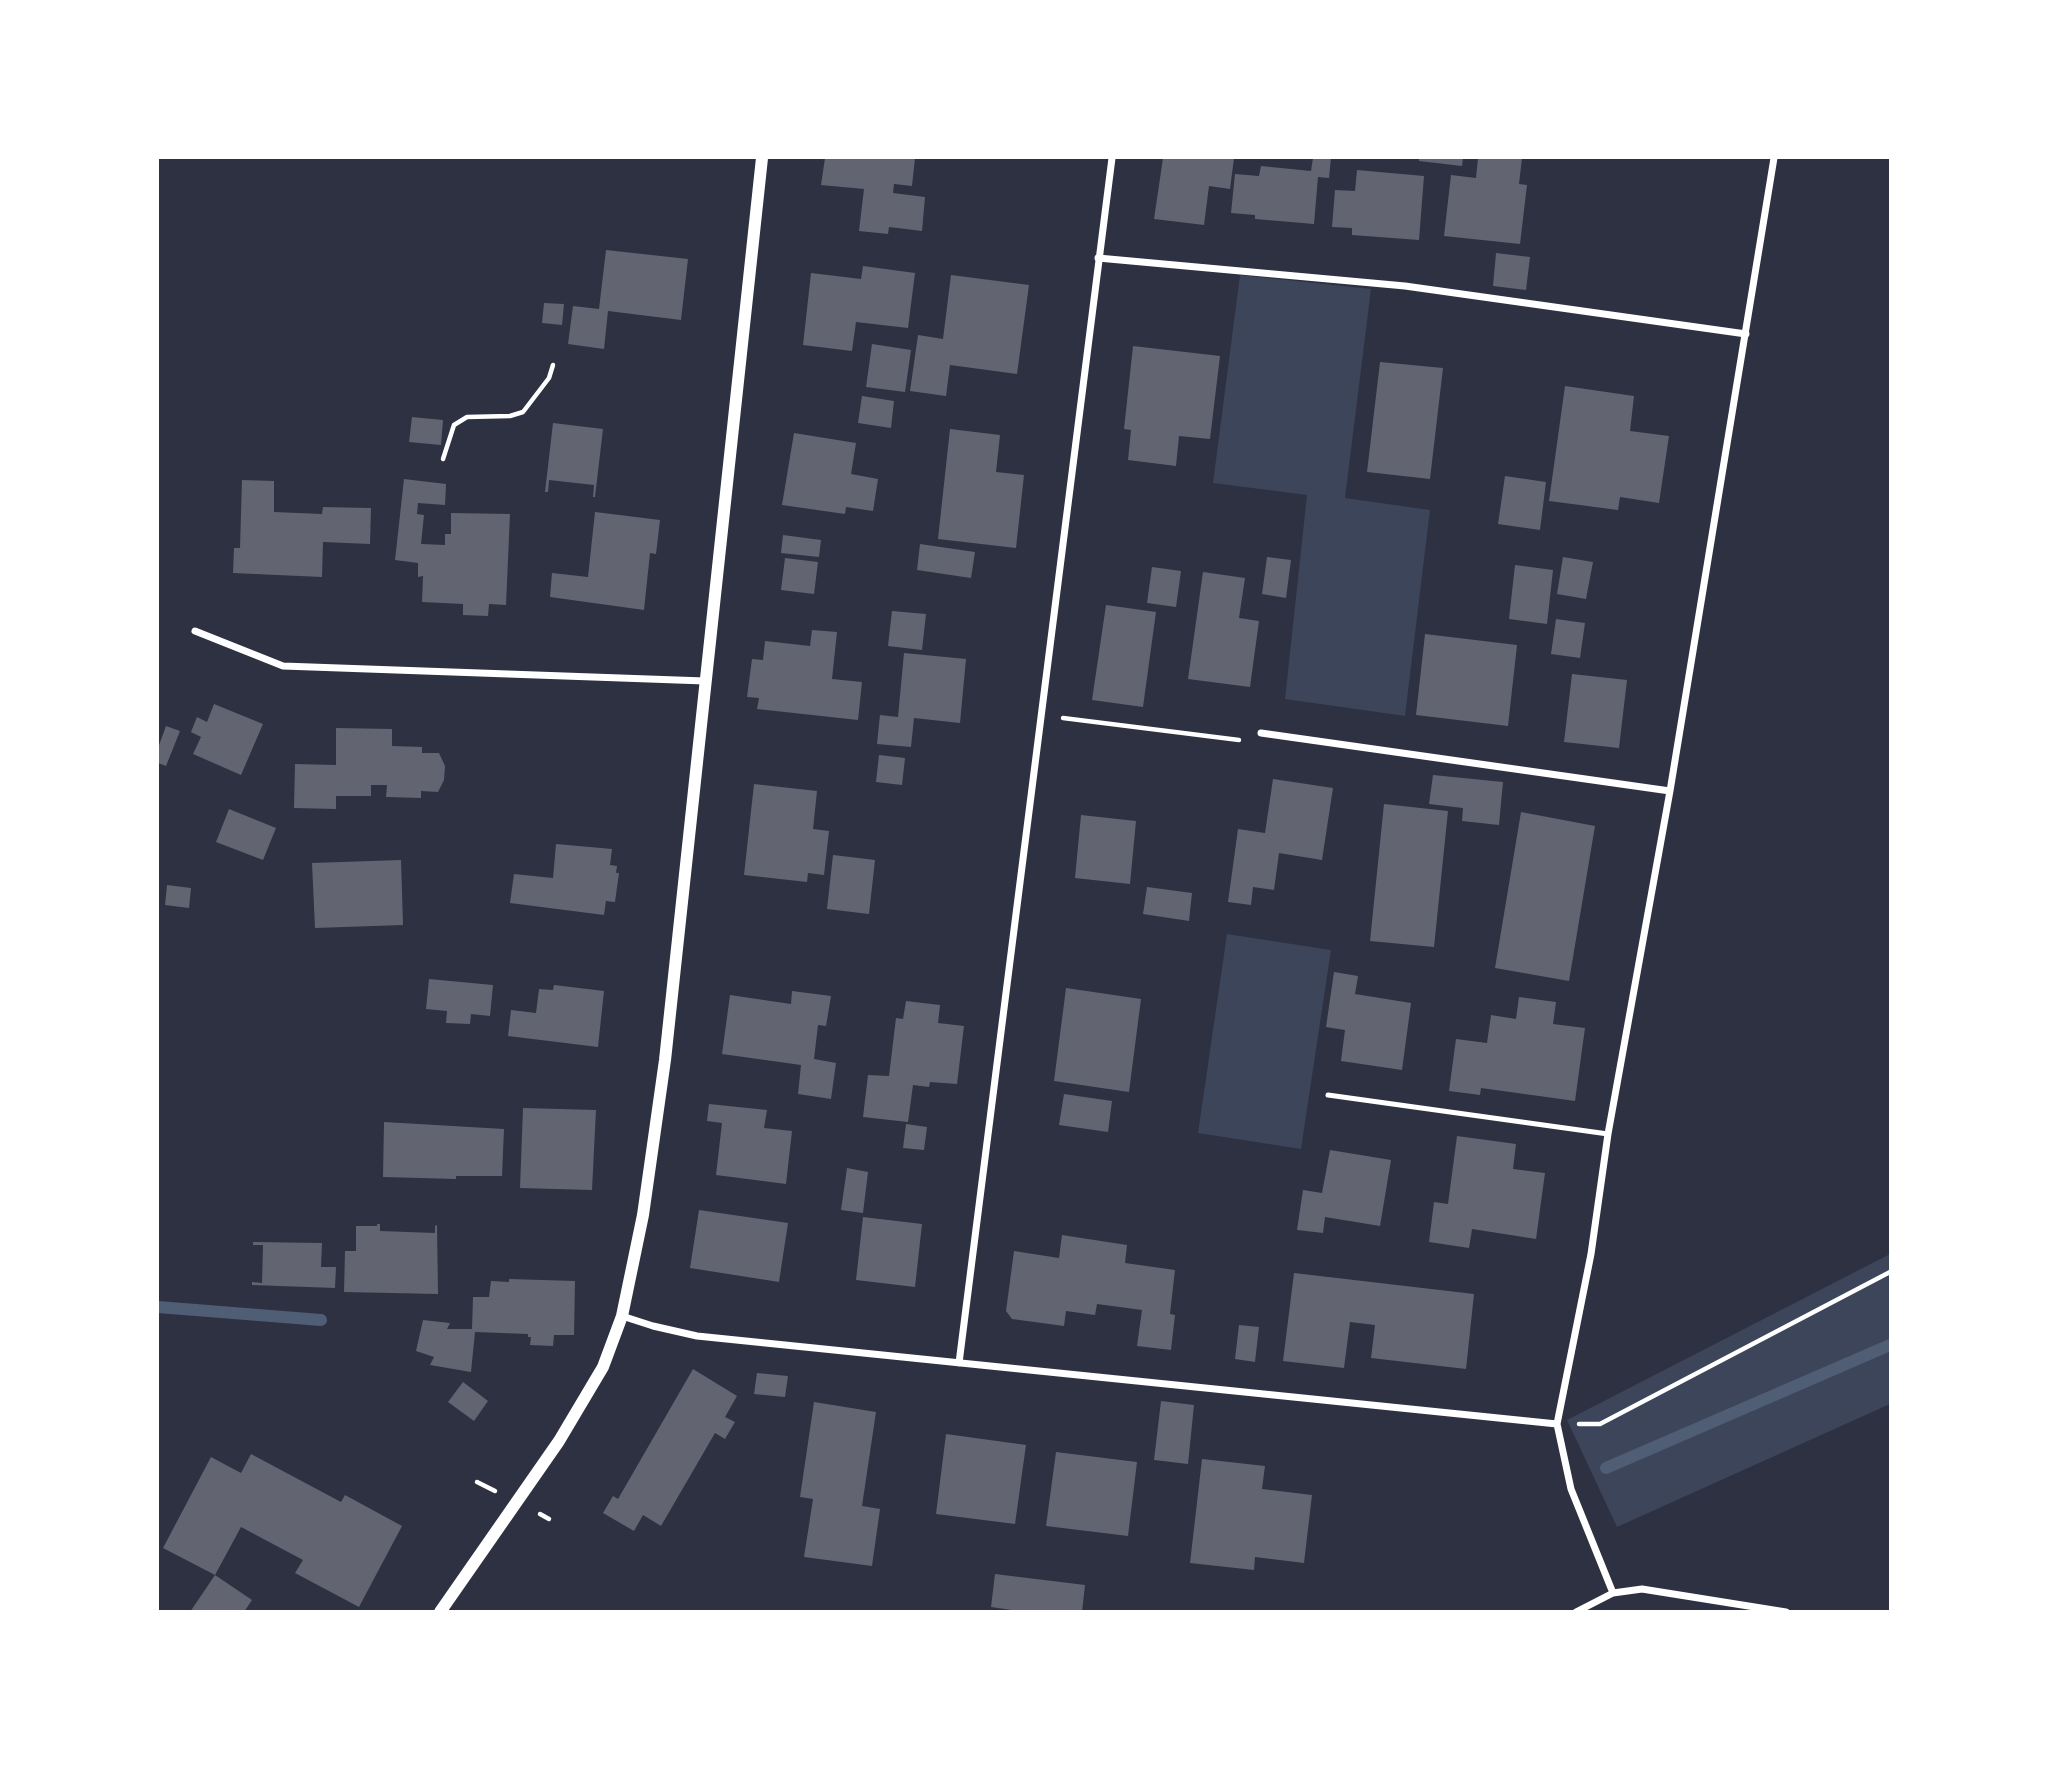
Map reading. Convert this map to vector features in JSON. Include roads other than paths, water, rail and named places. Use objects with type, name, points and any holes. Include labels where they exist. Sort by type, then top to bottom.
[{"type":"street","points":[[440,1612],[559,1441],[603,1367],[622,1316],[643,1215],[665,1060],[762,158]]},
{"type":"street","points":[[959,1363],[1112,158]]},
{"type":"street","points":[[1613,1593],[1571,1489],[1557,1423],[1591,1254],[1608,1134],[1670,790],[1774,158]]},
{"type":"street","points":[[1098,258],[1405,286],[1746,334]]},
{"type":"street","points":[[195,631],[283,666],[705,681]]},
{"type":"street","points":[[1261,733],[1670,790]]},
{"type":"street","points":[[622,1316],[697,1336],[1557,1423]]},
{"type":"street","points":[[1576,1612],[1613,1593],[1642,1589],[1786,1612]]},
{"type":"lane","points":[[1328,1095],[1608,1134]]},
{"type":"waterway","points":[[158,1307],[321,1320]]},
{"type":"waterway","points":[[1606,1468],[1890,1345]]}]
